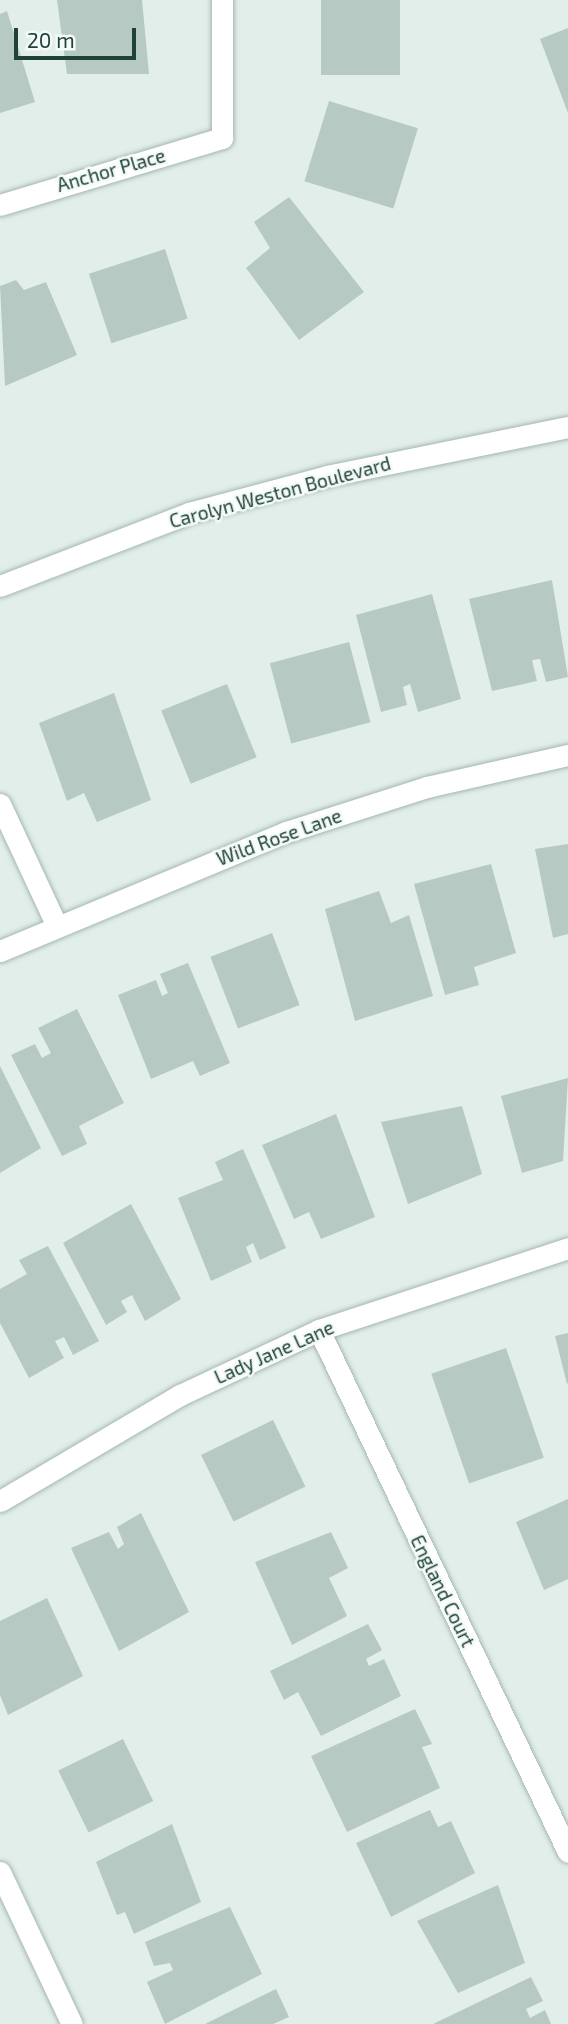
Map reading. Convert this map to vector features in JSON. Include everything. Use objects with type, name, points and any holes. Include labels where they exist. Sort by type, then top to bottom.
[{"type":"street","name":"Anchor Place","points":[[0,205],[222,138],[222,0]]},
{"type":"street","name":"Carolyn Weston Boulevard","points":[[0,586],[189,513],[327,476],[568,427]]},
{"type":"street","name":"Wild Rose Lane","points":[[0,951],[56,923],[286,832],[427,787],[568,755]]},
{"type":"street","points":[[0,804],[56,923]]},
{"type":"street","name":"Lady Jane Lane","points":[[0,1501],[180,1395],[319,1330],[568,1248]]},
{"type":"street","name":"England Court","points":[[319,1330],[568,1852]]},
{"type":"street","points":[[0,1872],[72,2024]]},
{"type":"building","points":[[57,0],[142,0],[149,74],[67,74]]},
{"type":"building","points":[[321,0],[400,0],[400,75],[321,75]]},
{"type":"building","points":[[7,11],[35,102],[0,113],[0,14]]},
{"type":"building","points":[[568,28],[568,113],[540,39]]},
{"type":"building","points":[[329,101],[418,128],[393,209],[304,181]]},
{"type":"building","points":[[289,197],[364,292],[299,340],[246,268],[270,248],[254,222]]},
{"type":"building","points":[[165,249],[188,318],[111,343],[89,274]]},
{"type":"building","points":[[16,280],[24,290],[46,282],[77,355],[5,386],[0,286]]},
{"type":"building","points":[[552,580],[568,677],[546,682],[540,659],[532,660],[537,681],[492,691],[469,599]]},
{"type":"building","points":[[432,594],[461,699],[418,712],[410,684],[403,687],[407,705],[381,712],[356,615]]},
{"type":"building","points":[[349,642],[370,722],[291,743],[270,663]]},
{"type":"building","points":[[227,684],[257,757],[191,784],[161,711]]},
{"type":"building","points":[[114,693],[151,800],[97,822],[84,793],[67,801],[39,723]]},
{"type":"building","points":[[568,844],[568,934],[553,938],[535,849]]},
{"type":"building","points":[[491,864],[516,953],[474,967],[479,985],[445,995],[414,884]]},
{"type":"building","points":[[379,891],[391,923],[409,915],[433,996],[355,1021],[325,909]]},
{"type":"building","points":[[272,933],[300,1005],[238,1029],[210,957]]},
{"type":"building","points":[[188,963],[230,1063],[200,1076],[193,1061],[151,1079],[118,995],[156,980],[162,996],[168,993],[160,974]]},
{"type":"building","points":[[77,1009],[124,1103],[79,1126],[87,1144],[62,1156],[11,1055],[35,1044],[42,1058],[51,1053],[38,1028]]},
{"type":"building","points":[[0,1066],[41,1148],[0,1173]]},
{"type":"building","points":[[568,1078],[563,1161],[522,1173],[501,1096]]},
{"type":"building","points":[[462,1106],[482,1174],[408,1204],[381,1122]]},
{"type":"building","points":[[336,1114],[375,1217],[321,1239],[309,1212],[294,1219],[262,1145]]},
{"type":"building","points":[[243,1149],[286,1248],[260,1260],[253,1243],[246,1247],[252,1262],[211,1281],[178,1198],[223,1180],[215,1162]]},
{"type":"building","points":[[131,1204],[181,1299],[145,1321],[132,1295],[121,1301],[127,1312],[106,1325],[63,1243]]},
{"type":"building","points":[[48,1246],[99,1341],[73,1355],[64,1337],[55,1341],[64,1358],[29,1378],[0,1323],[0,1289],[27,1274],[19,1260]]},
{"type":"building","points":[[568,1333],[568,1383],[567,1384],[555,1336]]},
{"type":"building","points":[[506,1348],[544,1458],[469,1483],[431,1374]]},
{"type":"building","points":[[273,1420],[305,1487],[234,1522],[201,1455]]},
{"type":"building","points":[[568,1499],[568,1579],[544,1590],[516,1522]]},
{"type":"building","points":[[141,1513],[189,1612],[119,1651],[71,1548],[109,1532],[118,1549],[124,1544],[117,1527]]},
{"type":"building","points":[[331,1532],[348,1568],[329,1578],[347,1616],[292,1645],[255,1562]]},
{"type":"building","points":[[47,1598],[83,1676],[8,1715],[0,1695],[0,1621]]},
{"type":"building","points":[[368,1624],[382,1650],[366,1659],[369,1666],[384,1659],[401,1696],[321,1736],[298,1692],[284,1700],[270,1671]]},
{"type":"building","points":[[415,1709],[432,1744],[422,1747],[440,1788],[347,1832],[311,1756]]},
{"type":"building","points":[[123,1739],[153,1801],[89,1833],[58,1771]]},
{"type":"building","points":[[430,1810],[438,1827],[451,1821],[475,1873],[391,1917],[356,1843]]},
{"type":"building","points":[[172,1824],[201,1902],[134,1934],[125,1912],[117,1915],[96,1862]]},
{"type":"building","points":[[498,1885],[525,1963],[458,1993],[417,1921]]},
{"type":"building","points":[[230,1907],[262,1974],[165,2024],[147,1982],[173,1970],[170,1963],[154,1966],[145,1942]]},
{"type":"building","points":[[531,1977],[543,2001],[526,2009],[530,2018],[545,2010],[551,2024],[433,2024]]},
{"type":"building","points":[[276,1989],[289,2017],[273,2024],[205,2024]]}]
